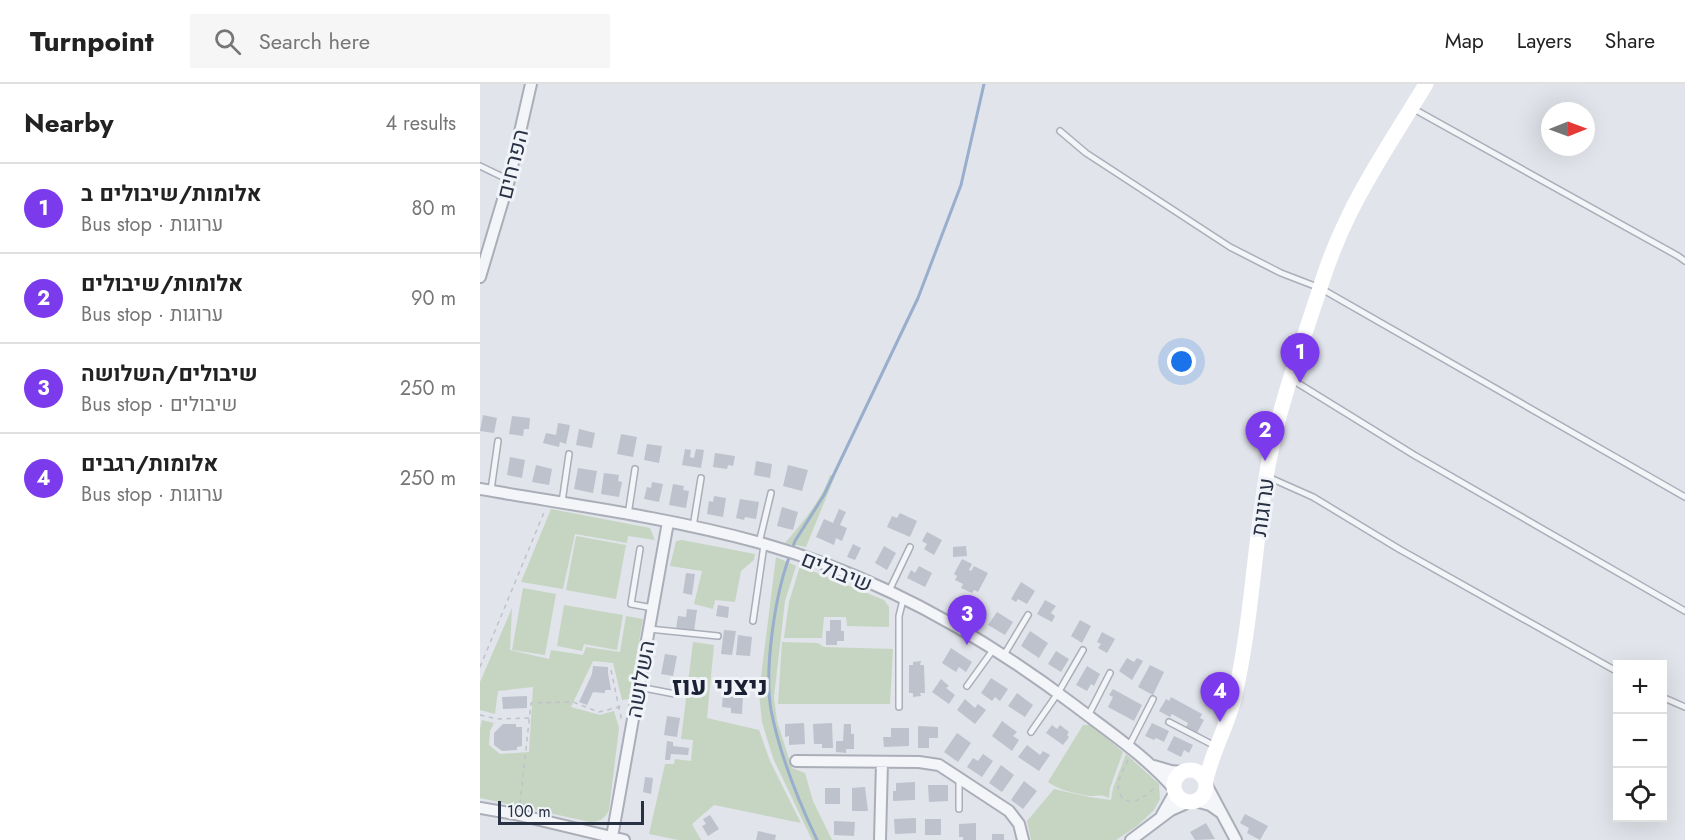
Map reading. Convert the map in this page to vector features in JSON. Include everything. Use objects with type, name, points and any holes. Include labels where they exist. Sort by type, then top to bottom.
[{"type":"street","name":"הפרחים","points":[[480,277],[509,180],[531,84]]},
{"type":"street","name":"ערוגות","points":[[1206,782],[1216,745],[1231,708],[1239,669],[1266,477],[1290,378],[1335,247],[1351,212],[1426,84]]},
{"type":"street","name":"שיבולים","points":[[485,490],[693,527],[762,544],[829,566],[888,592],[998,653],[1088,716],[1148,763],[1172,787]]},
{"type":"street","name":"השלושה","points":[[612,837],[668,522]]},
{"type":"street","name":"ערוגות","points":[[1186,771],[1203,761],[1216,745]]},
{"type":"street","points":[[796,761],[939,765],[1009,812],[1019,824],[1023,840]]},
{"type":"street","points":[[880,840],[882,762]]},
{"type":"street","name":"שיבולים","points":[[1148,763],[1165,770],[1186,771]]},
{"type":"street","points":[[1158,820],[1175,781],[1186,771],[1199,772],[1206,782],[1232,839]]},
{"type":"street","points":[[1131,840],[1158,820],[1203,796],[1206,782]]},
{"type":"street","points":[[1172,787],[1179,797],[1210,805],[1220,812]]},
{"type":"street","points":[[480,808],[624,840]]},
{"type":"lane","points":[[1412,107],[1685,261]]},
{"type":"lane","points":[[1060,131],[1086,153],[1230,247],[1281,273],[1320,288],[1685,497]]},
{"type":"lane","points":[[480,166],[509,180]]},
{"type":"lane","points":[[1290,378],[1414,455],[1685,611]]},
{"type":"lane","points":[[485,490],[498,441]]},
{"type":"lane","points":[[561,503],[569,454]]},
{"type":"lane","points":[[628,515],[635,469]]},
{"type":"lane","points":[[1266,477],[1313,497],[1613,670]]},
{"type":"lane","points":[[693,527],[701,478]]},
{"type":"lane","points":[[753,621],[762,544],[771,493]]},
{"type":"lane","points":[[888,592],[910,547]]},
{"type":"lane","points":[[640,549],[631,604],[652,608]]},
{"type":"lane","points":[[899,707],[899,616],[903,600]]},
{"type":"lane","points":[[967,686],[998,653],[1028,615]]},
{"type":"lane","points":[[649,629],[718,636]]},
{"type":"lane","points":[[1031,732],[1058,693],[1083,650]]},
{"type":"lane","points":[[1088,716],[1110,673]]},
{"type":"lane","points":[[639,687],[675,694]]},
{"type":"lane","points":[[1130,749],[1153,699]]},
{"type":"lane","points":[[1667,699],[1685,707]]},
{"type":"lane","points":[[1169,722],[1216,745]]},
{"type":"lane","points":[[959,777],[959,809]]},
{"type":"path","points":[[480,667],[549,501]]},
{"type":"path","points":[[611,670],[623,728]]},
{"type":"path","points":[[519,815],[531,703],[573,702],[599,712],[636,702]]},
{"type":"path","points":[[480,716],[497,719],[529,718]]},
{"type":"path","points":[[1130,749],[1119,781],[1119,791],[1126,801],[1137,801],[1172,787]]},
{"type":"green space","points":[[830,475],[835,476],[806,547],[785,543],[817,502]]},
{"type":"green space","points":[[551,509],[650,528],[655,540],[628,536],[627,543],[575,534],[563,589],[521,582]]},
{"type":"green space","points":[[576,536],[626,545],[616,599],[566,590]]},
{"type":"green space","points":[[682,540],[755,554],[754,560],[741,571],[735,602],[715,600],[713,609],[694,604],[702,571],[670,566],[676,541]]},
{"type":"green space","points":[[776,557],[796,566],[785,601],[774,697],[777,721],[792,768],[805,773],[813,801],[832,840],[812,840],[773,758],[762,722],[759,693]]},
{"type":"green space","points":[[800,566],[884,600],[889,607],[889,627],[847,626],[846,617],[824,617],[822,638],[784,638],[789,602]]},
{"type":"green space","points":[[523,588],[556,594],[545,655],[512,650]]},
{"type":"green space","points":[[564,605],[623,615],[617,650],[584,644],[582,651],[557,646]]},
{"type":"green space","points":[[512,608],[510,650],[549,659],[551,650],[583,655],[586,647],[620,652],[626,616],[643,619],[629,699],[622,700],[613,663],[593,661],[571,707],[600,715],[614,711],[619,728],[609,810],[606,816],[599,821],[590,822],[480,798],[482,720],[494,723],[490,731],[489,745],[500,754],[529,752],[533,687],[498,691],[495,714],[480,710],[480,682]]},
{"type":"green space","points":[[693,642],[714,645],[707,718],[759,730],[770,761],[801,823],[714,805],[692,824],[701,840],[678,840],[649,834],[665,764],[674,764],[675,759],[691,761],[693,740],[681,739]]},
{"type":"green space","points":[[782,642],[818,643],[824,647],[893,649],[890,704],[778,704]]},
{"type":"green space","points":[[1083,725],[1091,725],[1123,752],[1110,788],[1109,798],[1073,793],[1048,782]]},
{"type":"green space","points":[[1126,754],[1159,784],[1160,799],[1154,810],[1137,826],[1116,840],[1031,840],[1027,821],[1054,789],[1111,800],[1113,788]]},
{"type":"building","points":[[483,415],[497,418],[494,433],[480,431]]},
{"type":"building","points":[[512,416],[530,418],[529,429],[524,429],[523,436],[509,434]]},
{"type":"building","points":[[558,423],[570,425],[566,444],[560,442],[559,447],[543,443],[546,433],[556,435]]},
{"type":"building","points":[[579,429],[595,433],[592,448],[576,445]]},
{"type":"building","points":[[621,434],[637,437],[633,457],[617,454]]},
{"type":"building","points":[[647,444],[662,446],[659,463],[644,460]]},
{"type":"building","points":[[685,449],[691,450],[690,457],[694,458],[696,449],[704,450],[701,468],[682,465]]},
{"type":"building","points":[[715,453],[735,456],[733,466],[728,465],[727,469],[713,467]]},
{"type":"building","points":[[510,457],[525,460],[522,478],[507,475]]},
{"type":"building","points":[[756,461],[772,464],[770,478],[754,475]]},
{"type":"building","points":[[536,465],[552,469],[549,485],[532,482]]},
{"type":"building","points":[[788,465],[808,470],[802,491],[783,486]]},
{"type":"building","points":[[578,468],[597,471],[593,493],[574,489]]},
{"type":"building","points":[[604,473],[619,475],[618,481],[622,482],[619,497],[601,494]]},
{"type":"building","points":[[652,482],[663,484],[659,502],[644,499],[647,487],[651,488]]},
{"type":"building","points":[[673,484],[684,486],[683,490],[689,491],[686,508],[669,505]]},
{"type":"building","points":[[714,496],[726,498],[723,517],[707,514],[709,501],[713,502]]},
{"type":"building","points":[[740,499],[759,502],[756,519],[736,518]]},
{"type":"building","points":[[782,507],[798,512],[793,530],[777,526]]},
{"type":"building","points":[[839,509],[846,512],[840,525],[847,528],[842,541],[836,538],[834,545],[816,537],[824,519],[833,523]]},
{"type":"building","points":[[900,513],[917,521],[910,537],[887,527],[892,516],[897,518]]},
{"type":"building","points":[[927,532],[942,540],[934,555],[924,549],[927,544],[922,541]]},
{"type":"building","points":[[853,544],[861,548],[855,560],[847,557]]},
{"type":"building","points":[[884,546],[896,553],[887,570],[875,563]]},
{"type":"building","points":[[966,546],[967,556],[953,557],[953,547]]},
{"type":"building","points":[[962,559],[972,564],[969,570],[971,571],[974,566],[988,573],[978,592],[974,590],[972,593],[961,588],[963,584],[955,580],[957,576],[954,574]]},
{"type":"building","points":[[919,566],[932,573],[925,587],[907,578],[911,570],[915,573]]},
{"type":"building","points":[[686,573],[695,574],[692,595],[683,593]]},
{"type":"building","points":[[1021,582],[1035,591],[1027,604],[1018,599],[1016,602],[1011,599]]},
{"type":"building","points":[[1045,600],[1056,606],[1051,613],[1055,616],[1052,622],[1037,614]]},
{"type":"building","points":[[718,605],[729,607],[728,618],[716,616]]},
{"type":"building","points":[[687,609],[697,610],[694,631],[676,629],[678,616],[686,617]]},
{"type":"building","points":[[997,612],[1013,622],[1005,635],[988,625]]},
{"type":"building","points":[[830,620],[841,620],[844,641],[837,641],[837,645],[826,645],[826,631],[830,631]]},
{"type":"building","points":[[1080,620],[1091,626],[1082,643],[1071,636]]},
{"type":"building","points":[[724,630],[736,631],[732,655],[721,654]]},
{"type":"building","points":[[1030,631],[1048,643],[1039,658],[1021,646]]},
{"type":"building","points":[[1102,632],[1115,639],[1107,653],[1098,648],[1101,644],[1097,642]]},
{"type":"building","points":[[738,635],[752,637],[750,656],[736,655]]},
{"type":"building","points":[[951,648],[972,662],[966,672],[959,667],[956,672],[942,663]]},
{"type":"building","points":[[1056,651],[1069,659],[1061,672],[1048,664]]},
{"type":"building","points":[[665,654],[677,656],[673,676],[661,674]]},
{"type":"building","points":[[1127,658],[1134,662],[1137,658],[1143,661],[1132,680],[1119,671]]},
{"type":"building","points":[[921,661],[920,665],[924,665],[925,693],[913,697],[913,693],[909,693],[909,665]]},
{"type":"building","points":[[1150,665],[1164,672],[1153,695],[1138,687]]},
{"type":"building","points":[[593,666],[608,667],[611,690],[605,690],[605,693],[593,692],[587,705],[579,702],[592,674]]},
{"type":"building","points":[[1087,666],[1100,674],[1094,686],[1091,684],[1087,691],[1076,685]]},
{"type":"building","points":[[991,678],[1008,689],[1000,701],[995,697],[992,701],[981,693]]},
{"type":"building","points":[[941,679],[949,686],[946,688],[955,695],[949,704],[932,692]]},
{"type":"building","points":[[1113,689],[1142,705],[1134,721],[1108,707],[1113,697],[1109,695]]},
{"type":"building","points":[[723,693],[743,694],[742,714],[731,713],[731,708],[722,707]]},
{"type":"building","points":[[1017,693],[1033,705],[1025,717],[1008,706]]},
{"type":"building","points":[[527,696],[527,708],[503,709],[502,697]]},
{"type":"building","points":[[1171,697],[1202,714],[1200,718],[1204,720],[1197,733],[1186,727],[1188,723],[1172,714],[1170,717],[1159,711],[1166,699],[1169,701]]},
{"type":"building","points":[[965,699],[975,708],[978,704],[986,710],[975,724],[957,710]]},
{"type":"building","points":[[667,716],[680,718],[677,737],[664,735]]},
{"type":"building","points":[[1002,721],[1017,732],[1013,736],[1019,740],[1012,751],[992,736]]},
{"type":"building","points":[[804,723],[805,744],[789,745],[789,736],[785,737],[785,724]]},
{"type":"building","points":[[832,723],[833,748],[822,748],[822,744],[814,744],[813,724]]},
{"type":"building","points":[[1152,723],[1169,731],[1164,742],[1145,736]]},
{"type":"building","points":[[503,724],[516,724],[516,727],[522,727],[522,746],[517,747],[517,750],[502,751],[494,745],[494,733]]},
{"type":"building","points":[[844,724],[851,724],[854,749],[846,749],[846,753],[836,752],[836,741],[843,741]]},
{"type":"building","points":[[1052,725],[1057,729],[1060,725],[1069,732],[1067,735],[1069,737],[1063,745],[1046,733]]},
{"type":"building","points":[[918,726],[938,727],[938,738],[929,738],[929,748],[918,748]]},
{"type":"building","points":[[891,728],[909,728],[909,746],[884,747],[883,737],[891,737]]},
{"type":"building","points":[[957,733],[971,743],[958,762],[944,752]]},
{"type":"building","points":[[1174,736],[1193,745],[1189,753],[1184,750],[1181,757],[1167,750]]},
{"type":"building","points":[[667,741],[673,742],[673,746],[689,748],[688,755],[671,754],[670,760],[665,760]]},
{"type":"building","points":[[1027,745],[1040,755],[1043,751],[1050,755],[1039,771],[1018,757]]},
{"type":"building","points":[[983,754],[993,761],[982,777],[967,767],[973,758],[978,761]]},
{"type":"building","points":[[1001,765],[1014,775],[1002,792],[989,783]]},
{"type":"building","points":[[645,777],[653,778],[651,794],[643,792]]},
{"type":"building","points":[[1024,781],[1037,791],[1023,809],[1011,800]]},
{"type":"building","points":[[915,782],[915,800],[893,801],[896,783]]},
{"type":"building","points":[[928,785],[948,785],[948,801],[929,802]]},
{"type":"building","points":[[865,787],[868,811],[852,811],[852,788]]},
{"type":"building","points":[[825,788],[840,788],[840,804],[825,804]]},
{"type":"building","points":[[1245,814],[1268,826],[1260,840],[1247,833],[1249,828],[1240,823]]},
{"type":"building","points":[[710,815],[719,829],[708,836],[702,826],[706,824],[703,819]]},
{"type":"building","points":[[916,818],[916,833],[895,834],[894,819]]},
{"type":"building","points":[[925,819],[941,819],[941,835],[925,835]]},
{"type":"building","points":[[834,821],[855,822],[854,836],[834,835]]},
{"type":"building","points":[[976,823],[976,840],[963,840],[963,837],[959,837],[959,824]]},
{"type":"building","points":[[1206,823],[1215,839],[1195,840],[1190,832]]},
{"type":"building","points":[[758,831],[776,835],[775,840],[756,840]]},
{"type":"building","points":[[992,834],[1004,834],[1004,840],[992,840]]},
{"type":"waterway","points":[[792,549],[824,495],[918,298],[961,185],[984,84]]},
{"type":"waterway","points":[[790,555],[772,632],[769,693],[784,760],[817,840]]},
{"type":"place","name":"אלומות/שיבולים ב","points":[[1300,383]]},
{"type":"place","name":"אלומות/שיבולים","points":[[1265,461]]},
{"type":"place","name":"שיבולים/השלושה","points":[[967,645]]},
{"type":"place","name":"אלומות/רגבים","points":[[1220,722]]},
{"type":"district","name":"ניצני עוז","points":[[720,686]]}]
